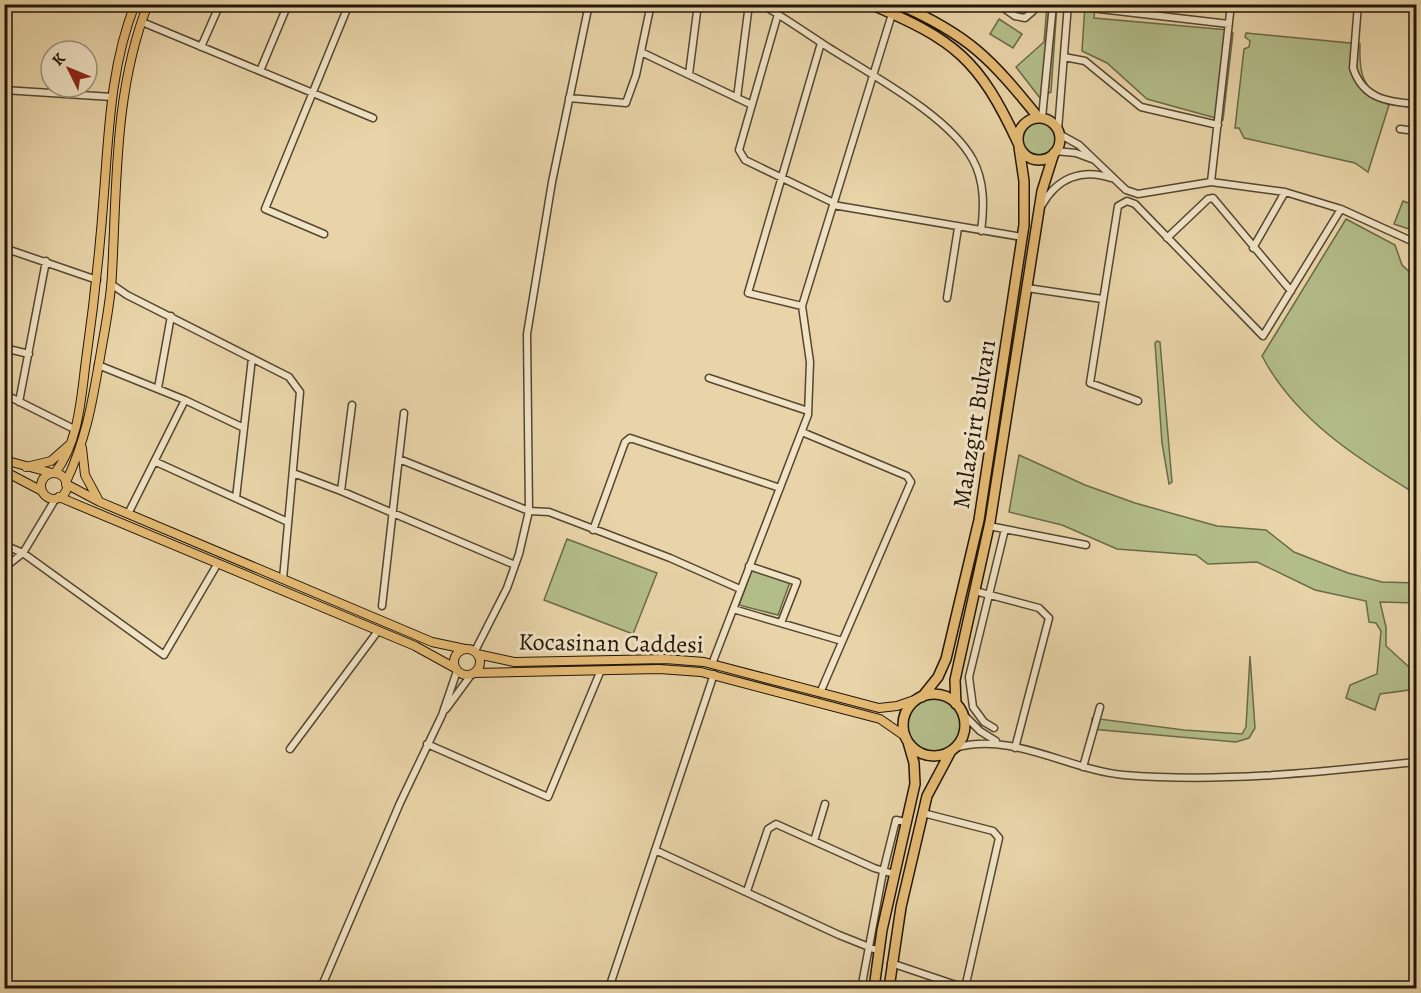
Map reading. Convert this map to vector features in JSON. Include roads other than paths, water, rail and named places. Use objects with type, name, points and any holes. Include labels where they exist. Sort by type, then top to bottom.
[{"type":"highway","points":[[870,4],[933,33],[968,61],[983,78],[1027,156],[1035,159],[1047,158],[1054,152],[1059,132],[1053,123],[1040,118],[1001,72],[971,44],[942,24],[898,4]]},
{"type":"highway","points":[[1019,145],[1019,131],[1023,124],[1040,118]]},
{"type":"highway","name":"Malazgirt Bulvarı","points":[[920,698],[938,677],[946,659],[979,519],[1022,237],[1024,193],[1019,145]]},
{"type":"highway","name":"Malazgirt Bulvarı","points":[[956,704],[955,680],[989,526],[1038,214],[1054,152]]},
{"type":"highway","points":[[874,988],[879,951],[915,777],[907,740],[905,716],[920,698],[943,696],[956,704],[962,713],[963,734],[931,785],[901,907],[889,988]]},
{"type":"highway","points":[[907,740],[925,755],[941,755],[953,749]]},
{"type":"main road","points":[[42,491],[43,478],[53,473],[66,457],[72,440],[98,280],[112,97],[123,42],[135,4]]},
{"type":"main road","points":[[57,498],[66,490],[66,483],[82,447],[98,365],[112,280],[123,108],[148,4]]},
{"type":"main road","points":[[98,280],[103,287],[112,280]]},
{"type":"main road","points":[[26,467],[51,461],[64,451],[72,440]]},
{"type":"main road","points":[[82,447],[85,475],[100,502]]},
{"type":"main road","points":[[4,460],[61,475],[66,483],[100,502],[432,642],[476,652],[480,663],[472,674],[462,674],[426,651],[218,563],[57,498],[49,498],[42,491],[4,471]]},
{"type":"main road","points":[[456,669],[456,654],[465,649]]},
{"type":"main road","name":"Kocasinan Caddesi","points":[[476,652],[514,662],[665,659],[712,664],[879,708],[897,706],[920,698]]},
{"type":"main road","name":"Kocasinan Caddesi","points":[[472,674],[674,669],[714,674],[880,720],[907,740]]},
{"type":"street","points":[[201,47],[220,4]]},
{"type":"street","points":[[260,71],[288,4]]},
{"type":"street","points":[[324,234],[265,209],[349,4]]},
{"type":"street","points":[[476,652],[500,604],[515,566],[529,511],[527,334],[552,182],[589,4]]},
{"type":"street","points":[[569,98],[626,103],[641,51],[651,4]]},
{"type":"street","points":[[689,74],[698,4]]},
{"type":"street","points":[[737,98],[749,4]]},
{"type":"street","points":[[761,4],[874,74],[950,131],[968,151],[976,165],[983,195],[981,231]]},
{"type":"street","points":[[998,4],[1015,16],[1025,18],[1033,11],[1034,4]]},
{"type":"street","points":[[1040,118],[1053,4]]},
{"type":"street","points":[[1068,4],[1059,132],[1072,140],[1131,192],[1138,194],[1211,182],[1285,192],[1341,208],[1416,243]]},
{"type":"street","points":[[1211,182],[1231,4]]},
{"type":"street","points":[[1358,4],[1353,68],[1356,78],[1376,97],[1388,101],[1416,104]]},
{"type":"street","points":[[1091,8],[1229,24]]},
{"type":"street","points":[[777,14],[739,144],[740,153],[745,160],[834,204],[958,228],[1022,237]]},
{"type":"street","points":[[712,664],[802,432],[808,411],[810,362],[802,306],[892,14]]},
{"type":"street","points":[[142,22],[373,118]]},
{"type":"street","points":[[802,306],[748,293],[821,43]]},
{"type":"street","points":[[641,51],[750,104]]},
{"type":"street","points":[[1064,57],[1085,61],[1141,107],[1218,125]]},
{"type":"street","points":[[4,90],[112,97]]},
{"type":"street","points":[[1400,129],[1416,131]]},
{"type":"street","points":[[1054,152],[1076,153],[1095,161]]},
{"type":"street","points":[[1038,214],[1052,190],[1069,177],[1090,174],[1114,179]]},
{"type":"street","points":[[1131,192],[1127,201],[1116,208],[1090,383],[1138,401]]},
{"type":"street","points":[[1253,248],[1285,192]]},
{"type":"street","points":[[1167,238],[1211,197],[1291,291]]},
{"type":"street","points":[[1127,201],[1135,204],[1263,336],[1341,208]]},
{"type":"street","points":[[947,298],[958,228]]},
{"type":"street","points":[[4,248],[98,280]]},
{"type":"street","points":[[19,402],[46,261]]},
{"type":"street","points":[[112,280],[127,295],[289,377],[300,392],[283,579]]},
{"type":"street","points":[[1027,288],[1102,299]]},
{"type":"street","points":[[158,388],[171,316]]},
{"type":"street","points":[[4,348],[29,354]]},
{"type":"street","points":[[236,498],[252,358]]},
{"type":"street","points":[[98,365],[158,388],[244,428]]},
{"type":"street","points":[[709,378],[808,411]]},
{"type":"street","points":[[4,394],[74,429]]},
{"type":"street","points":[[128,514],[185,400]]},
{"type":"street","points":[[341,490],[352,405]]},
{"type":"street","points":[[382,606],[404,413]]},
{"type":"street","points":[[802,432],[911,480],[820,693]]},
{"type":"street","points":[[593,530],[625,442],[630,438],[780,488]]},
{"type":"street","points":[[399,459],[529,511],[549,512],[664,556],[740,589]]},
{"type":"street","points":[[156,462],[288,522]]},
{"type":"street","points":[[293,473],[341,490],[515,566]]},
{"type":"street","points":[[4,568],[22,554],[57,498]]},
{"type":"street","points":[[989,526],[1086,545]]},
{"type":"street","points":[[994,728],[988,726],[976,713],[969,684],[1005,529]]},
{"type":"street","points":[[4,545],[22,554],[164,655],[218,563]]},
{"type":"street","points":[[749,566],[797,582],[781,623]]},
{"type":"street","points":[[975,591],[1038,608],[1048,618],[1015,748]]},
{"type":"street","points":[[733,609],[842,641]]},
{"type":"street","points":[[290,749],[378,631]]},
{"type":"street","points":[[442,715],[456,669]]},
{"type":"street","points":[[427,744],[548,797],[601,670]]},
{"type":"street","points":[[321,988],[427,744],[442,715],[472,674]]},
{"type":"street","points":[[609,988],[714,674]]},
{"type":"street","points":[[1083,767],[1100,707]]},
{"type":"street","points":[[962,713],[980,731],[1002,744],[1083,767],[1122,775],[1187,777],[1276,774],[1416,762]]},
{"type":"street","points":[[953,749],[977,743],[1002,744]]},
{"type":"street","points":[[814,841],[825,804]]},
{"type":"street","points":[[891,963],[965,988],[999,838],[993,831],[923,813]]},
{"type":"street","points":[[862,984],[883,872],[896,820],[906,822]]},
{"type":"street","points":[[747,891],[767,831],[772,826],[779,825],[883,872],[894,874]]},
{"type":"street","points":[[655,850],[879,951]]}]
